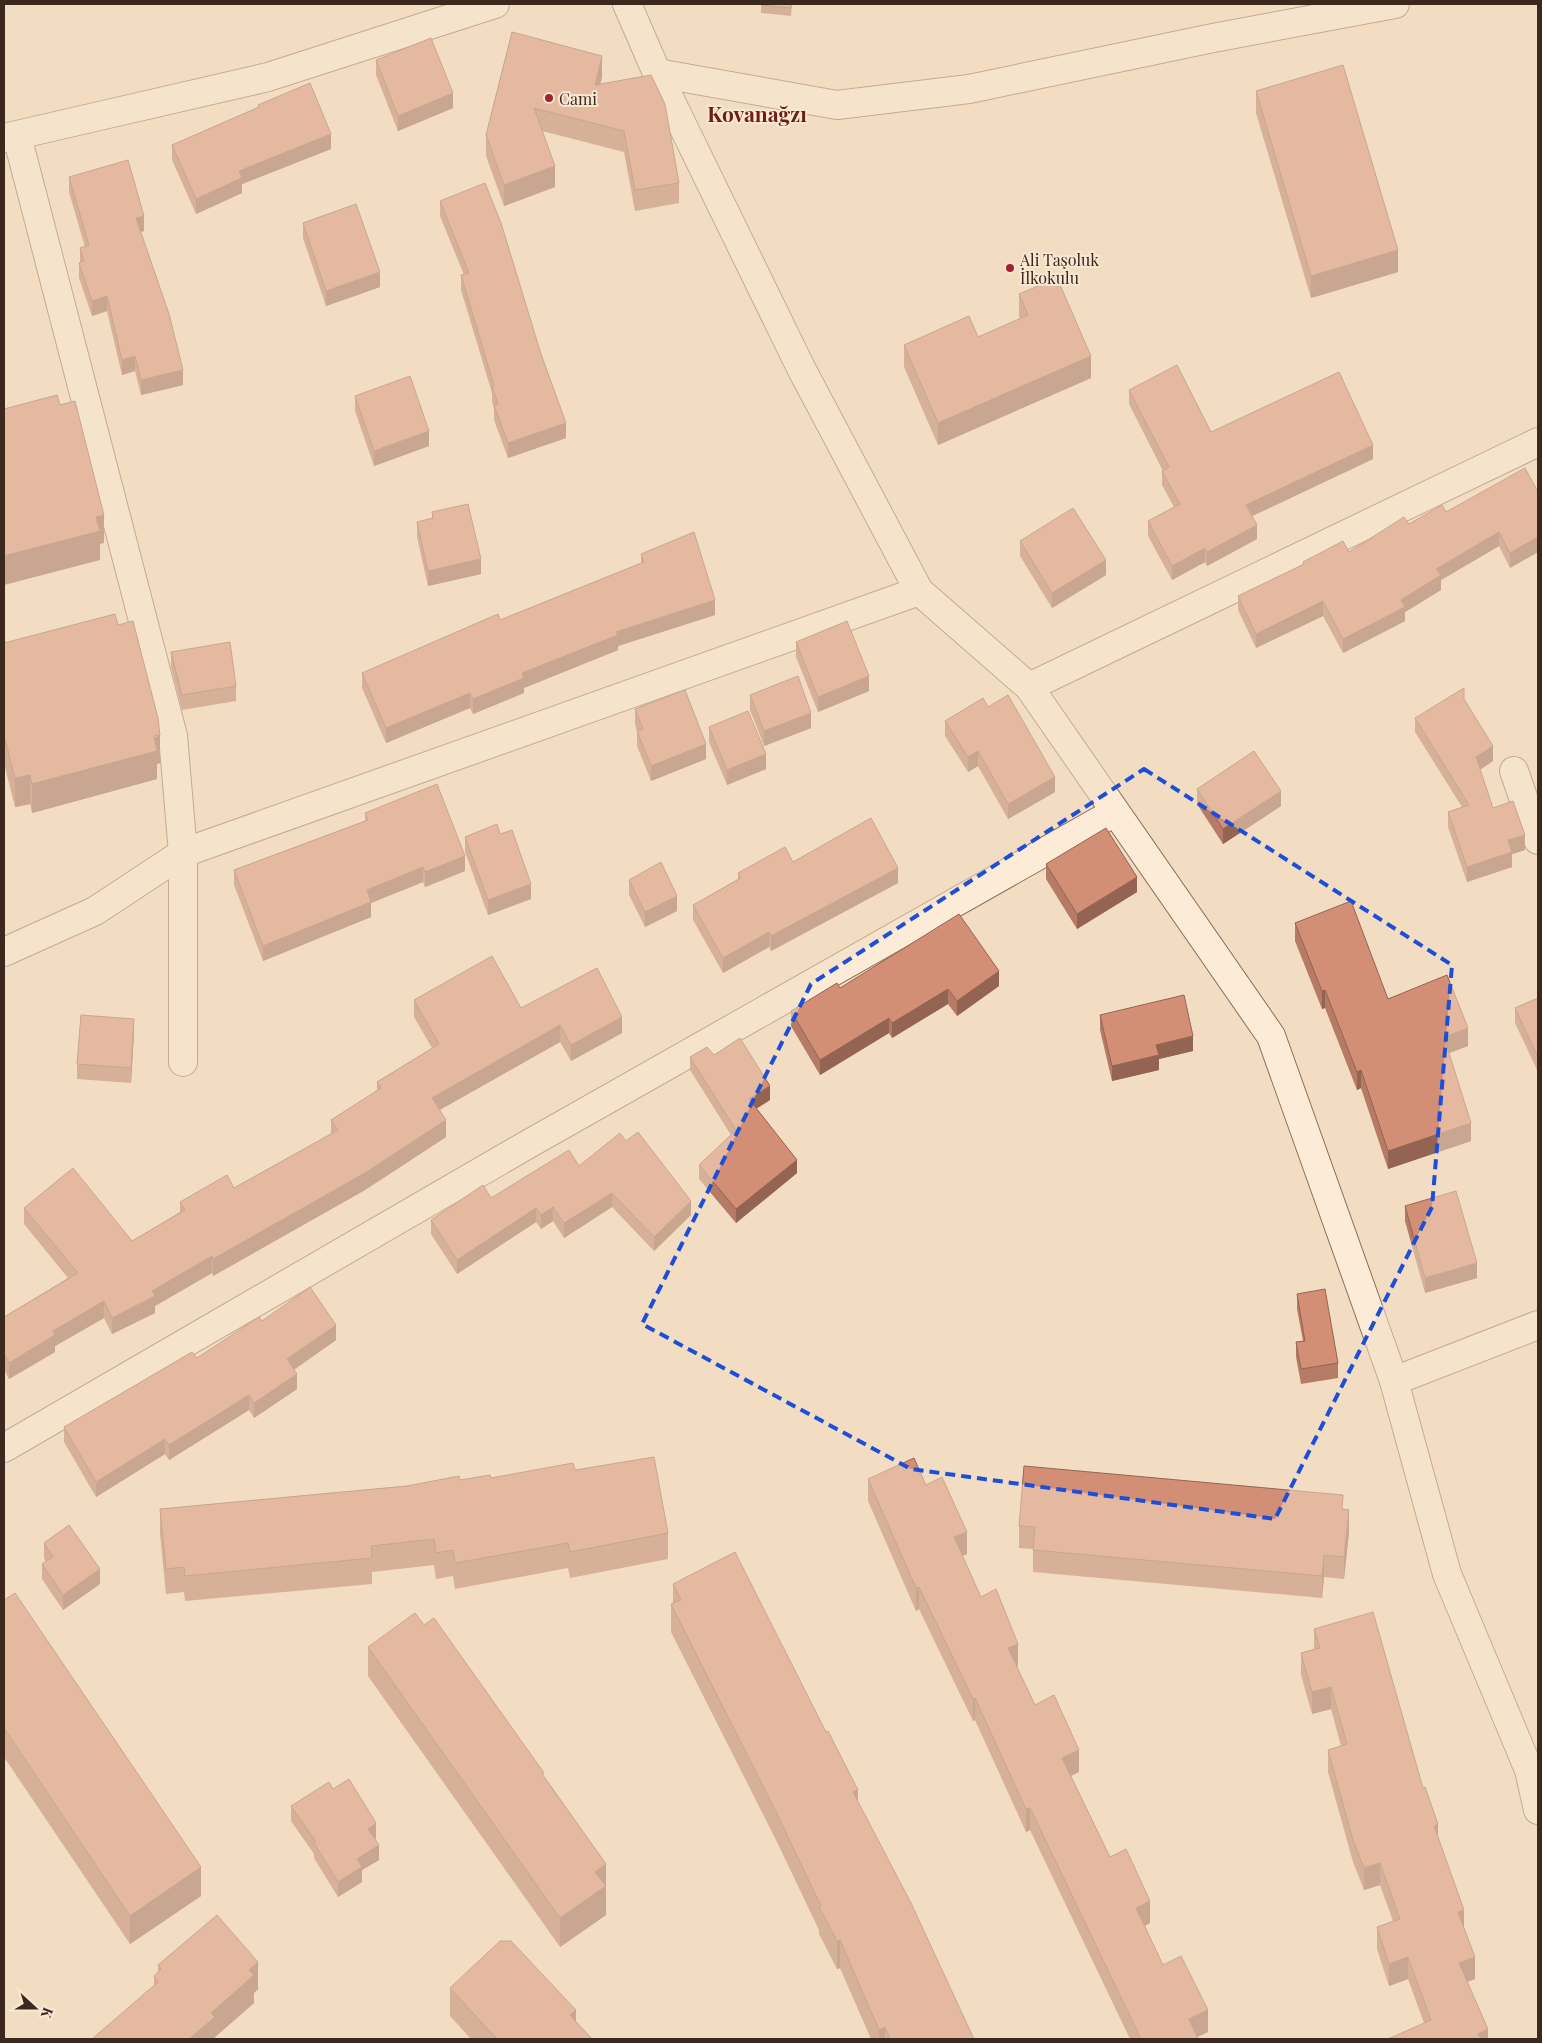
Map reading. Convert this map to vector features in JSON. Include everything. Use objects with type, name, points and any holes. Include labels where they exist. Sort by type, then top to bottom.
[{"type":"street","points":[[183,1062],[183,853],[173,736],[10,137],[268,77],[495,4]]},
{"type":"street","points":[[627,4],[657,73],[801,368],[919,591],[1029,687],[1271,1036],[1394,1381],[1447,1574],[1529,1770],[1538,1810]]},
{"type":"street","points":[[657,73],[837,105],[969,89],[1213,38],[1395,4]]},
{"type":"street","points":[[1029,687],[1538,442]]},
{"type":"street","points":[[4,952],[96,911],[183,853],[919,591]]},
{"type":"street","points":[[1514,772],[1538,840]]},
{"type":"street","points":[[4,1448],[534,1141],[1115,812]]},
{"type":"street","points":[[1394,1381],[1538,1325]]},
{"type":"highlighted area","points":[[1144,769],[1452,965],[1432,1207],[1275,1519],[911,1469],[642,1324],[811,984]]},
{"type":"building","points":[[791,4],[791,8],[761,5]]},
{"type":"building","points":[[512,32],[602,56],[595,85],[651,75],[665,104],[679,183],[635,190],[624,131],[534,108],[555,166],[504,185],[486,135]]},
{"type":"building","points":[[431,38],[453,93],[398,116],[376,60]]},
{"type":"building","points":[[1343,65],[1398,250],[1311,276],[1256,91]]},
{"type":"building","points":[[310,83],[331,134],[239,171],[242,178],[196,199],[172,145]]},
{"type":"building","points":[[128,160],[144,216],[136,218],[169,314],[183,370],[141,380],[135,356],[122,360],[107,296],[92,301],[79,263],[84,261],[80,248],[89,245],[69,177]]},
{"type":"building","points":[[485,183],[501,223],[541,354],[566,423],[508,443],[494,405],[498,404],[492,386],[494,385],[461,275],[469,273],[440,201]]},
{"type":"building","points":[[356,204],[380,272],[326,291],[303,223]]},
{"type":"building","points":[[1057,278],[1091,356],[938,423],[904,345],[969,316],[978,337],[1028,315],[1019,294]]},
{"type":"building","points":[[1177,365],[1211,432],[1339,372],[1373,445],[1246,505],[1257,525],[1207,552],[1205,548],[1172,566],[1148,521],[1180,504],[1162,471],[1169,467],[1129,390]]},
{"type":"building","points":[[410,376],[429,431],[374,451],[355,396]]},
{"type":"building","points":[[57,395],[60,405],[75,401],[104,515],[96,517],[100,531],[4,556],[4,409]]},
{"type":"building","points":[[1525,468],[1538,492],[1538,537],[1510,553],[1499,532],[1436,569],[1441,575],[1401,600],[1405,607],[1343,639],[1323,601],[1256,634],[1238,596],[1304,564],[1303,562],[1343,541],[1349,552],[1404,517],[1409,524],[1442,505],[1446,512]]},
{"type":"building","points":[[468,504],[481,559],[428,571],[417,522],[433,518],[432,512]]},
{"type":"building","points":[[1073,508],[1106,560],[1052,593],[1020,541]]},
{"type":"building","points":[[694,532],[715,600],[616,632],[618,635],[522,673],[524,678],[473,699],[470,693],[386,728],[362,673],[498,614],[500,620],[644,562],[641,554]]},
{"type":"building","points":[[115,614],[118,625],[133,621],[158,718],[160,735],[154,736],[157,751],[32,784],[30,775],[15,778],[4,735],[4,643]]},
{"type":"building","points":[[847,621],[869,676],[818,697],[796,642]]},
{"type":"building","points":[[230,642],[236,686],[182,695],[171,652]]},
{"type":"building","points":[[798,676],[811,713],[764,731],[750,695]]},
{"type":"building","points":[[1464,688],[1464,699],[1493,746],[1476,757],[1493,808],[1513,801],[1525,835],[1508,840],[1512,852],[1467,867],[1448,812],[1469,805],[1415,718]]},
{"type":"building","points":[[685,690],[706,744],[651,766],[637,731],[643,729],[635,709]]},
{"type":"building","points":[[1008,695],[1055,777],[1008,804],[978,751],[968,757],[945,721],[983,698],[988,707]]},
{"type":"building","points":[[748,711],[766,754],[727,770],[709,727]]},
{"type":"building","points":[[1254,751],[1281,791],[1223,829],[1197,789]]},
{"type":"building","points":[[437,784],[465,856],[425,872],[423,867],[367,890],[371,902],[263,946],[234,870],[368,820],[365,813]]},
{"type":"building","points":[[871,818],[898,868],[771,936],[769,932],[723,958],[693,905],[741,878],[738,873],[785,847],[793,862]]},
{"type":"building","points":[[497,824],[500,834],[512,830],[531,884],[488,900],[465,837]]},
{"type":"building","points":[[1106,828],[1137,877],[1077,914],[1046,864]]},
{"type":"building","points":[[661,862],[677,896],[645,912],[629,880]]},
{"type":"building","points":[[1351,901],[1388,999],[1447,975],[1468,1028],[1444,1037],[1471,1123],[1388,1151],[1361,1070],[1357,1072],[1325,990],[1322,991],[1295,923]]},
{"type":"building","points":[[959,914],[999,971],[957,1001],[948,989],[892,1023],[889,1018],[820,1060],[791,1011],[837,983],[840,988]]},
{"type":"building","points":[[492,956],[521,1008],[597,968],[622,1017],[571,1045],[560,1025],[432,1098],[446,1120],[365,1173],[213,1259],[212,1256],[152,1291],[155,1296],[112,1318],[104,1301],[53,1331],[55,1335],[9,1363],[4,1354],[4,1317],[78,1273],[24,1208],[73,1168],[132,1241],[185,1210],[180,1202],[227,1175],[234,1188],[338,1130],[331,1120],[381,1088],[377,1082],[439,1044],[414,1000]]},
{"type":"building","points":[[1184,995],[1193,1036],[1156,1045],[1159,1055],[1112,1066],[1100,1015]]},
{"type":"building","points":[[1538,998],[1538,1057],[1515,1008]]},
{"type":"building","points":[[81,1015],[134,1019],[131,1068],[77,1064]]},
{"type":"building","points":[[740,1038],[770,1086],[749,1099],[797,1160],[736,1209],[699,1165],[736,1130],[690,1057],[707,1047],[714,1055]]},
{"type":"building","points":[[638,1132],[691,1201],[654,1237],[612,1193],[564,1223],[553,1207],[541,1215],[536,1208],[457,1260],[431,1220],[483,1185],[491,1198],[569,1150],[579,1166],[620,1133],[626,1141]]},
{"type":"building","points":[[1456,1191],[1477,1263],[1425,1278],[1405,1206]]},
{"type":"building","points":[[310,1287],[336,1325],[287,1359],[297,1374],[254,1403],[249,1395],[169,1445],[165,1439],[96,1482],[64,1427],[192,1352],[197,1358],[259,1317],[262,1321]]},
{"type":"building","points":[[1325,1289],[1338,1363],[1301,1369],[1296,1342],[1305,1341],[1297,1294]]},
{"type":"building","points":[[654,1457],[668,1533],[570,1552],[568,1543],[455,1563],[453,1550],[436,1553],[434,1539],[371,1546],[372,1558],[185,1576],[184,1567],[166,1569],[160,1509],[407,1486],[459,1476],[460,1480],[490,1475],[491,1478],[573,1463],[575,1470]]},
{"type":"building","points":[[914,1458],[926,1485],[942,1477],[967,1532],[954,1537],[981,1597],[996,1589],[1018,1644],[1008,1648],[1035,1705],[1054,1695],[1079,1750],[1062,1758],[1110,1857],[1126,1849],[1150,1901],[1136,1908],[1163,1965],[1181,1956],[1208,2010],[1189,2019],[1198,2039],[1141,2039],[1030,1808],[1026,1809],[975,1698],[973,1699],[919,1587],[916,1588],[868,1479]]},
{"type":"building","points":[[1024,1466],[1343,1495],[1342,1509],[1349,1510],[1344,1557],[1324,1555],[1322,1576],[1033,1550],[1035,1527],[1019,1526]]},
{"type":"building","points":[[69,1525],[100,1569],[63,1595],[42,1564],[53,1557],[44,1543]]},
{"type":"building","points":[[735,1552],[826,1732],[828,1731],[858,1790],[853,1792],[911,1903],[974,2039],[890,2039],[885,2027],[879,2030],[840,1940],[837,1941],[819,1907],[821,1906],[777,1814],[671,1604],[681,1600],[673,1584]]},
{"type":"building","points":[[15,1593],[201,1867],[130,1916],[4,1728],[4,1600]]},
{"type":"building","points":[[1373,1612],[1423,1788],[1425,1787],[1438,1824],[1434,1826],[1464,1910],[1458,1912],[1475,1957],[1459,1963],[1488,2029],[1478,2034],[1481,2039],[1388,2039],[1431,2020],[1408,1957],[1389,1964],[1377,1927],[1400,1919],[1380,1863],[1364,1868],[1353,1840],[1328,1750],[1347,1744],[1331,1687],[1312,1692],[1301,1653],[1320,1648],[1314,1629]]},
{"type":"building","points":[[415,1613],[424,1625],[434,1618],[606,1864],[595,1872],[606,1886],[560,1918],[368,1647]]},
{"type":"building","points":[[349,1779],[376,1823],[368,1829],[379,1845],[357,1859],[362,1867],[338,1882],[314,1843],[316,1842],[291,1806],[329,1782],[333,1789]]},
{"type":"building","points":[[217,1915],[258,1962],[249,1970],[254,1975],[211,2013],[215,2017],[189,2039],[92,2039],[158,1982],[154,1976],[161,1969],[158,1965]]},
{"type":"building","points":[[500,1941],[511,1941],[576,2010],[570,2015],[592,2039],[497,2039],[450,1988]]},
{"type":"place","name":"Cami","points":[[549,98]]},
{"type":"place","name":"Ali Taşoluk İlkokulu","points":[[1010,268]]},
{"type":"district","name":"Kovanağzı","points":[[757,113]]}]
